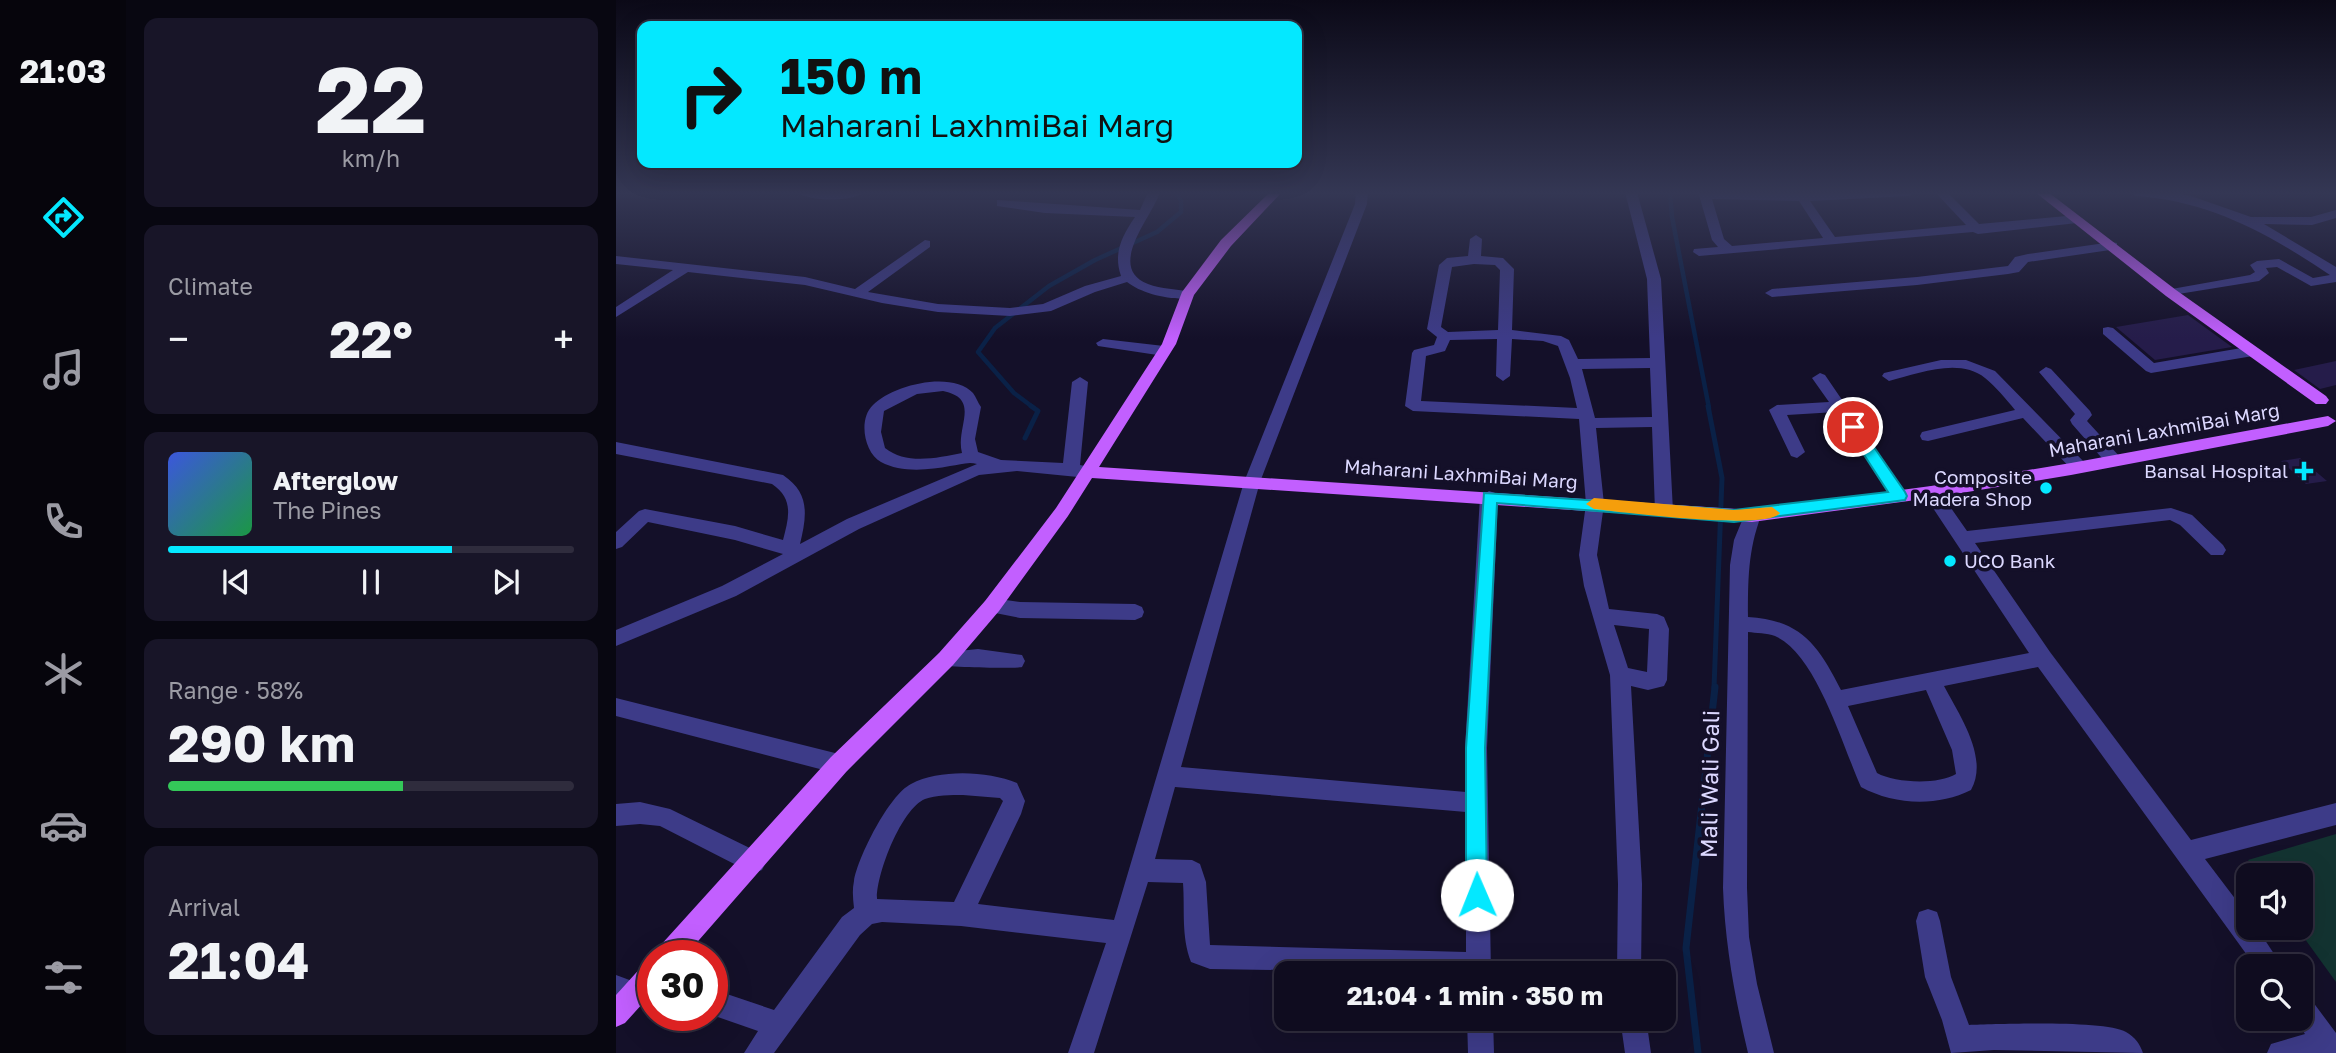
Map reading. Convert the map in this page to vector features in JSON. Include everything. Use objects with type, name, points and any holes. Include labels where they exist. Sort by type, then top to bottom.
[{"type":"main road","points":[[683,940],[839,764],[946,659],[992,606],[1079,471],[1164,351],[1187,295],[1228,241]]},
{"type":"main road","points":[[2106,241],[2171,293],[2253,351],[2329,398],[2319,410],[2332,424]]},
{"type":"main road","name":"Maharani LaxhmiBai Marg","points":[[1079,471],[1743,516],[1931,492],[2332,424]]},
{"type":"main road","points":[[616,1014],[637,987]]},
{"type":"street","points":[[1129,241],[1124,270],[1128,278],[1149,289],[1187,295]]},
{"type":"street","points":[[1081,1053],[1122,933],[1252,482],[1346,241]]},
{"type":"street","points":[[1474,260],[1476,241]]},
{"type":"street","points":[[1644,241],[1654,279],[1664,511]]},
{"type":"street","points":[[1719,241],[1729,250]]},
{"type":"street","points":[[1699,252],[1842,241]]},
{"type":"street","points":[[2287,241],[2336,275]]},
{"type":"street","points":[[859,292],[925,244]]},
{"type":"street","points":[[1772,293],[1917,281],[2008,270],[2014,269],[2020,260],[2028,258],[2112,246]]},
{"type":"street","points":[[616,260],[805,281],[938,308],[1016,312],[1059,304],[1090,289],[1128,278]]},
{"type":"street","points":[[1503,376],[1504,335],[1507,269],[1498,261],[1452,261],[1446,265],[1434,329],[1446,336],[1504,335],[1561,340],[1573,364],[1587,418],[1595,504],[1588,555],[1601,616],[1620,675],[1630,884],[1629,961]]},
{"type":"street","points":[[2171,293],[2254,278],[2262,273],[2257,265],[2273,262],[2311,282],[2336,275]]},
{"type":"street","points":[[616,313],[688,266]]},
{"type":"street","points":[[2108,331],[2151,368],[2253,351]]},
{"type":"street","points":[[1446,336],[1440,348],[1419,353],[1413,406],[1660,422]]},
{"type":"street","points":[[1102,343],[1164,351]]},
{"type":"street","points":[[1889,376],[1961,362],[1976,365],[1990,374],[2080,468]]},
{"type":"street","points":[[1573,364],[1658,363]]},
{"type":"street","points":[[2046,372],[2084,415],[2078,420],[2114,461]]},
{"type":"street","points":[[1820,378],[1899,496]]},
{"type":"street","points":[[971,456],[967,440],[974,410],[968,397],[961,391],[941,386],[927,387],[902,393],[885,401],[877,409],[874,442],[877,451],[886,458],[922,465],[971,456],[995,464],[1079,471],[1080,382]]},
{"type":"street","points":[[1797,452],[1777,410],[1840,407]]},
{"type":"street","points":[[1928,436],[2028,412]]},
{"type":"street","points":[[616,448],[777,479],[791,487],[796,498],[796,550]]},
{"type":"street","points":[[616,638],[729,591],[796,550],[975,470],[995,464]]},
{"type":"street","points":[[1931,492],[2043,658],[2261,954]]},
{"type":"street","points":[[1479,961],[1476,748],[1489,497]]},
{"type":"street","points":[[1964,538],[2171,514],[2186,520],[2217,551]]},
{"type":"street","points":[[616,542],[645,515],[735,533],[796,550]]},
{"type":"street","name":"Mali Wali Gali","points":[[1743,516],[1738,624],[1737,925],[1744,984],[1761,1053]]},
{"type":"street","points":[[992,606],[1020,610],[1135,612]]},
{"type":"street","points":[[1601,616],[1657,622],[1657,680],[1648,681],[1620,675]]},
{"type":"street","points":[[1738,624],[1783,631],[1799,641],[1816,663],[1869,780],[1881,788],[1895,791],[1931,790],[1962,784],[1969,776],[1969,768],[1957,734],[1931,680]]},
{"type":"street","points":[[946,659],[978,657],[1015,662]]},
{"type":"street","points":[[1833,700],[2043,658]]},
{"type":"street","points":[[616,708],[839,764]]},
{"type":"street","points":[[1167,776],[1476,803]]},
{"type":"street","points":[[866,913],[867,875],[902,805],[915,793],[929,788],[990,785],[1009,790],[1014,801],[1010,814],[961,914]]},
{"type":"street","points":[[616,815],[640,813],[662,816],[754,862]]},
{"type":"street","points":[[2187,852],[2336,814]]},
{"type":"street","points":[[1140,870],[1192,872],[1195,883],[1194,939],[1200,953],[1210,957],[1300,961]]},
{"type":"street","points":[[757,1053],[851,926],[866,913],[882,910],[961,914],[1122,933]]},
{"type":"street","points":[[1928,921],[1938,977],[1963,1046],[1994,1037],[2103,1039],[2118,1042],[2130,1053]]},
{"type":"street","points":[[728,1007],[779,1025]]},
{"type":"street","points":[[2313,1023],[2331,1047]]},
{"type":"street","points":[[1480,1031],[1481,1053]]},
{"type":"street","points":[[1635,1031],[1638,1053]]},
{"type":"street","points":[[2280,1053],[2331,1047]]},
{"type":"green space","points":[[2336,834],[2336,982],[2306,940],[2313,940],[2313,863],[2250,863],[2248,860]]},
{"type":"building","points":[[2188,315],[2232,347],[2155,360],[2116,327]]},
{"type":"building","points":[[2336,361],[2336,385],[2320,389],[2294,370]]},
{"type":"building","points":[[2300,458],[2327,481],[2306,484],[2281,461]]},
{"type":"waterway","points":[[1034,408],[1014,393],[978,352],[995,328],[1049,286],[1095,260],[1137,241]]},
{"type":"waterway","points":[[1677,241],[1709,408]]},
{"type":"waterway","points":[[1025,438],[1038,411],[1031,406]]},
{"type":"waterway","points":[[1708,406],[1722,478],[1714,688]]},
{"type":"waterway","points":[[1698,1053],[1686,948],[1715,687]]},
{"type":"slow traffic","points":[[1594,504],[1734,516],[1772,513]]},
{"type":"place","name":"Bansal Hospital","points":[[2304,471]]},
{"type":"place","name":"Composite Madera Shop","points":[[2046,488]]},
{"type":"place","name":"UCO Bank","points":[[1950,561]]},
{"type":"route","points":[[1477,895],[1476,748],[1489,497],[1752,516],[1899,496],[1853,427]]}]
